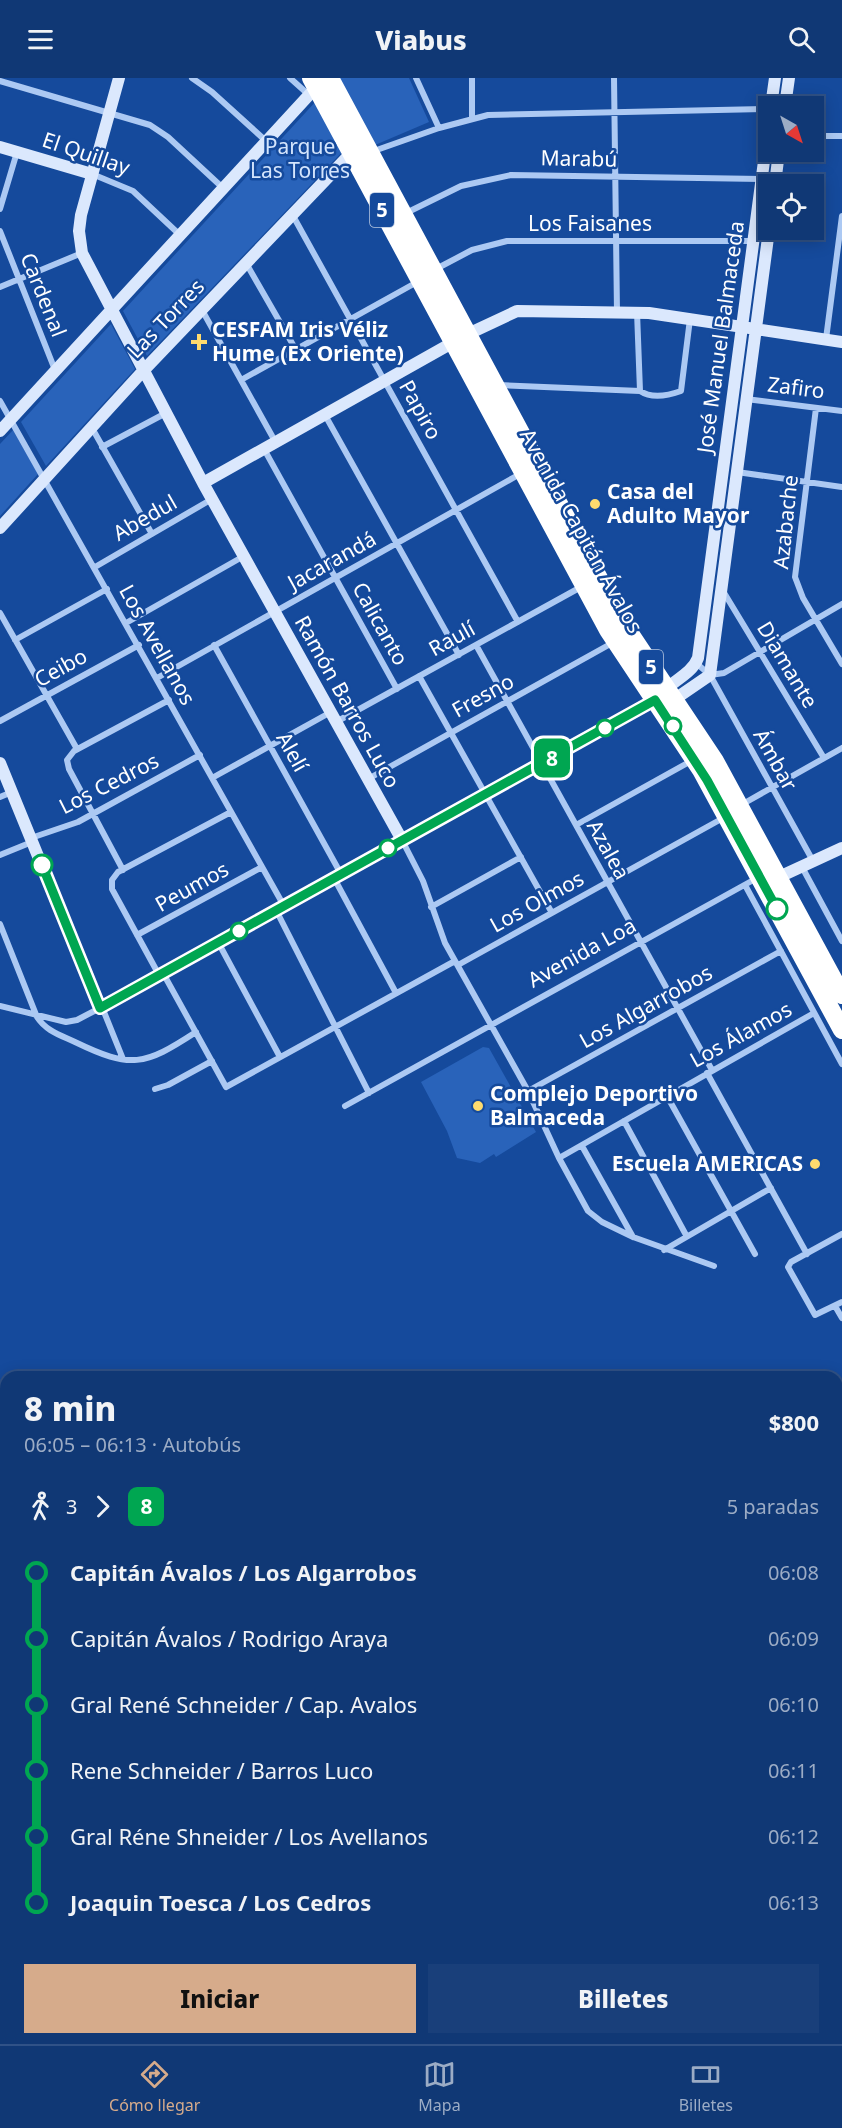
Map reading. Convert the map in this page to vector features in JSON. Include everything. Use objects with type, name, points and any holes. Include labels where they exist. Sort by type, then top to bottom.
[{"type":"highway","name":"Avenida Capitán Ávalos","points":[[318,83],[403,214],[427,276]]},
{"type":"highway","name":"Avenida Capitán Ávalos","points":[[362,148],[461,338],[524,472],[615,641],[665,695],[695,759],[779,877],[842,995]]},
{"type":"highway","name":"Avenida Capitán Ávalos","points":[[461,338],[495,385],[623,623],[733,811],[753,881],[842,1030]]},
{"type":"street","name":"Ramón Barros Luco","points":[[119,78],[80,223],[82,253],[203,483],[402,840],[423,880],[431,907],[456,963],[528,1091],[559,1158],[588,1211],[602,1222],[633,1237],[714,1266]]},
{"type":"street","points":[[192,78],[212,92],[267,141]]},
{"type":"street","points":[[290,78],[318,83]]},
{"type":"street","points":[[416,78],[439,128]]},
{"type":"street","points":[[472,78],[472,117]]},
{"type":"street","points":[[614,78],[617,312]]},
{"type":"street","points":[[772,96],[775,78]]},
{"type":"street","points":[[786,96],[789,78]]},
{"type":"street","points":[[0,81],[156,128],[223,188]]},
{"type":"street","points":[[0,431],[318,83]]},
{"type":"street","points":[[362,148],[472,117],[515,113],[758,108]]},
{"type":"street","points":[[824,136],[842,136]]},
{"type":"street","name":"El Quillay","points":[[0,147],[92,174],[133,191],[180,235]]},
{"type":"street","name":"Las Torres","points":[[0,528],[143,371],[292,214],[362,148]]},
{"type":"street","points":[[0,209],[17,152]]},
{"type":"street","name":"Marabú","points":[[403,214],[444,192],[495,177],[526,175],[758,179]]},
{"type":"street","name":"José Manuel Balmaceda","points":[[696,663],[758,207]]},
{"type":"street","name":"Papiro","points":[[292,214],[518,621]]},
{"type":"street","points":[[826,339],[839,265],[842,216]]},
{"type":"street","name":"Cardenal","points":[[0,231],[56,370]]},
{"type":"street","name":"José Manuel Balmaceda","points":[[710,675],[768,240]]},
{"type":"street","name":"Los Faisanes","points":[[241,381],[472,250],[496,242],[753,241]]},
{"type":"street","points":[[0,287],[82,253]]},
{"type":"street","points":[[246,263],[296,350]]},
{"type":"street","points":[[201,310],[276,443]]},
{"type":"street","points":[[203,483],[461,338],[508,314],[520,311],[637,312],[842,342]]},
{"type":"street","points":[[637,312],[640,391]]},
{"type":"street","points":[[495,385],[640,391],[647,395],[657,396],[681,391],[690,319]]},
{"type":"street","name":"Zafiro","points":[[746,399],[842,411]]},
{"type":"street","name":"Los Avellanos","points":[[0,401],[46,478],[262,867],[334,1028],[369,1093]]},
{"type":"street","name":"Azabache","points":[[816,408],[795,571],[798,587],[842,664]]},
{"type":"street","points":[[102,447],[166,413]]},
{"type":"street","points":[[325,415],[459,655]]},
{"type":"street","points":[[92,428],[152,534]]},
{"type":"street","name":"Calicanto","points":[[264,449],[397,688]]},
{"type":"street","name":"Jacarandá","points":[[157,678],[524,472]]},
{"type":"street","points":[[736,472],[842,487]]},
{"type":"street","name":"Abedul","points":[[95,567],[212,499]]},
{"type":"street","points":[[126,623],[244,556]]},
{"type":"street","name":"Raulí","points":[[212,778],[270,746],[397,688],[584,585]]},
{"type":"street","name":"Diamante","points":[[721,588],[824,758]]},
{"type":"street","points":[[15,640],[107,589]]},
{"type":"street","points":[[0,1006],[37,1017],[71,1022],[101,1008],[665,695],[710,675],[728,672],[842,604]]},
{"type":"street","points":[[0,613],[77,750]]},
{"type":"street","name":"Fresno","points":[[368,779],[615,641]]},
{"type":"street","name":"Ceibo","points":[[0,721],[138,645]]},
{"type":"street","name":"Alelí","points":[[214,645],[338,876],[396,993]]},
{"type":"street","name":"Azalea","points":[[476,645],[641,942],[807,1254]]},
{"type":"street","points":[[665,695],[696,663],[710,675]]},
{"type":"street","name":"Ámbar","points":[[710,675],[772,788],[807,864]]},
{"type":"street","name":"Calicanto","points":[[419,676],[552,913]]},
{"type":"street","points":[[123,870],[69,769],[67,760],[77,750],[169,700]]},
{"type":"street","name":"Los Olmos","points":[[212,1061],[226,1087],[396,993],[552,913],[842,748]]},
{"type":"street","name":"Los Cedros","points":[[0,855],[93,814],[200,755]]},
{"type":"street","points":[[576,825],[695,759]]},
{"type":"street","points":[[0,763],[123,1059]]},
{"type":"street","points":[[0,797],[12,792]]},
{"type":"street","points":[[155,1089],[168,1085],[212,1061],[137,935],[112,889],[112,880],[123,870],[231,812]]},
{"type":"street","name":"Avenida Loa","points":[[345,1106],[753,881],[779,877],[842,848]]},
{"type":"street","points":[[431,907],[520,857]]},
{"type":"street","points":[[807,864],[839,928],[842,941]]},
{"type":"street","name":"Peumos","points":[[137,935],[262,867]]},
{"type":"street","name":"Avenida Capitán Ávalos","points":[[753,881],[781,951],[842,1064]]},
{"type":"street","points":[[0,924],[37,1017],[44,1028],[111,1059],[135,1061],[161,1054],[196,1032]]},
{"type":"street","points":[[218,942],[280,1057]]},
{"type":"street","name":"Los Algarrobos","points":[[528,1091],[781,951]]},
{"type":"street","name":"Los Álamos","points":[[559,1158],[814,1013]]},
{"type":"street","points":[[667,1096],[755,1254]]},
{"type":"street","points":[[624,1121],[686,1235]]},
{"type":"street","points":[[582,1146],[633,1237]]},
{"type":"street","points":[[664,1250],[686,1235],[771,1188]]},
{"type":"street","points":[[842,1234],[791,1262],[788,1267],[815,1315],[839,1304],[842,1318]]},
{"type":"green space","name":"Parque Las Torres","points":[[339,78],[409,78],[429,122],[375,145]]},
{"type":"green space","name":"Parque Las Torres","points":[[318,99],[345,149],[147,356],[123,311]]},
{"type":"green space","points":[[111,324],[135,369],[46,466],[21,422]]},
{"type":"green space","points":[[13,430],[38,474],[0,516],[0,444]]},
{"type":"green space","name":"Complejo Deportivo Balmaceda","points":[[483,1047],[489,1048],[536,1132],[496,1157],[494,1154],[480,1163],[457,1158],[447,1131],[421,1082]]},
{"type":"bus line","name":"8","points":[[42,865],[100,1008],[655,700],[684,741],[707,780],[777,909]]},
{"type":"place","name":"CESFAM Iris Véliz Hume (Ex Oriente)","points":[[199,342]]},
{"type":"place","name":"Casa del Adulto Mayor","points":[[595,504]]},
{"type":"place","name":"Complejo Deportivo Balmaceda","points":[[478,1106]]},
{"type":"place","name":"Escuela AMERICAS","points":[[815,1164]]}]
